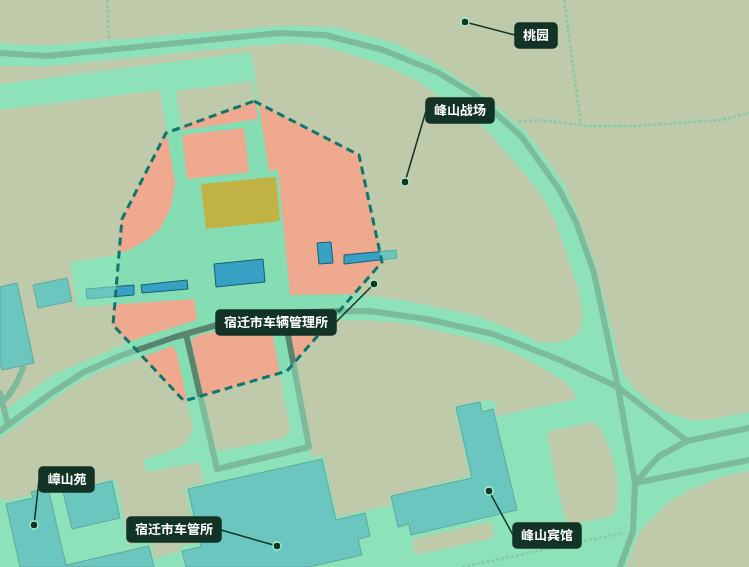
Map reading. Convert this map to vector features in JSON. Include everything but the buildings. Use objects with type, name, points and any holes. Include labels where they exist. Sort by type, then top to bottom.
[{"type":"lane","points":[[0,53],[46,56],[280,32],[325,35],[383,50],[437,72],[475,95],[521,136],[559,189],[576,222],[594,273],[618,387],[635,483],[633,531],[620,567]]},
{"type":"lane","points":[[0,431],[50,394],[84,372],[120,356],[186,334],[235,320],[301,312],[370,311],[426,319],[493,334],[560,360],[618,387],[687,441]]},
{"type":"lane","points":[[186,334],[217,469],[309,447],[284,314]]},
{"type":"lane","points":[[1,401],[9,396],[23,368]]},
{"type":"lane","points":[[0,393],[8,425]]},
{"type":"lane","points":[[635,483],[658,457],[687,441],[749,428]]},
{"type":"lane","points":[[635,483],[749,460]]},
{"type":"path","points":[[107,0],[110,50]]},
{"type":"path","points":[[564,0],[581,125]]},
{"type":"path","points":[[508,124],[538,120],[589,126],[634,126],[721,120],[749,113]]},
{"type":"path","points":[[462,567],[633,531]]},
{"type":"highlighted area","points":[[254,101],[359,155],[382,262],[287,371],[184,401],[113,325],[122,219],[166,133]]},
{"type":"shaded area","points":[[0,0],[749,0],[749,567],[0,567]]},
{"type":"shaded area","points":[[0,0],[749,0],[749,412],[707,420],[690,420],[666,412],[647,400],[634,388],[622,371],[596,266],[577,214],[563,182],[526,131],[481,94],[431,60],[391,42],[339,28],[291,25],[53,45],[0,43]]},
{"type":"shaded area","points":[[294,43],[322,46],[388,67],[416,80],[487,130],[541,194],[555,220],[578,288],[583,316],[579,333],[566,341],[550,343],[538,342],[477,316],[407,301],[356,294],[290,295],[278,170],[269,171],[251,52],[0,84],[0,66],[48,66]]},
{"type":"shaded area","points":[[253,81],[258,119],[182,130],[176,91]]},
{"type":"shaded area","points":[[160,90],[175,183],[171,207],[160,229],[147,240],[129,250],[111,256],[70,262],[77,307],[194,299],[197,320],[136,339],[55,374],[0,413],[0,110]]},
{"type":"shaded area","points":[[244,128],[249,172],[187,179],[182,135]]},
{"type":"shaded area","points":[[276,177],[280,220],[274,222],[206,229],[201,184]]},
{"type":"shaded area","points":[[301,320],[365,320],[404,323],[485,342],[513,352],[560,379],[573,390],[576,399],[497,416],[495,403],[490,399],[454,407],[470,476],[390,496],[392,505],[337,517],[323,455],[312,458],[289,323]]},
{"type":"shaded area","points":[[261,324],[268,326],[272,331],[290,432],[282,439],[219,451],[214,444],[191,341],[196,336],[202,334]]},
{"type":"shaded area","points":[[173,346],[177,354],[193,429],[186,444],[143,461],[147,472],[200,462],[204,483],[185,488],[197,543],[179,547],[180,552],[154,558],[150,540],[129,545],[116,479],[2,501],[0,494],[0,438],[75,384],[97,373]]},
{"type":"shaded area","points":[[593,422],[600,428],[610,449],[618,480],[617,510],[612,516],[576,524],[567,521],[563,512],[547,436],[550,431]]},
{"type":"shaded area","points":[[749,471],[749,567],[626,567],[635,542],[643,527],[670,501],[694,488],[723,476]]},
{"type":"shaded area","points":[[491,522],[494,538],[415,555],[412,539]]},
{"type":"place","name":"桃园","points":[[465,22]]},
{"type":"place","name":"峰山战场","points":[[405,182]]},
{"type":"place","name":"宿迁市车辆管理所","points":[[374,284]]},
{"type":"place","name":"峰山宾馆","points":[[489,491]]},
{"type":"place","name":"嶂山苑","points":[[34,525]]},
{"type":"place","name":"宿迁市车管所","points":[[277,546]]}]
